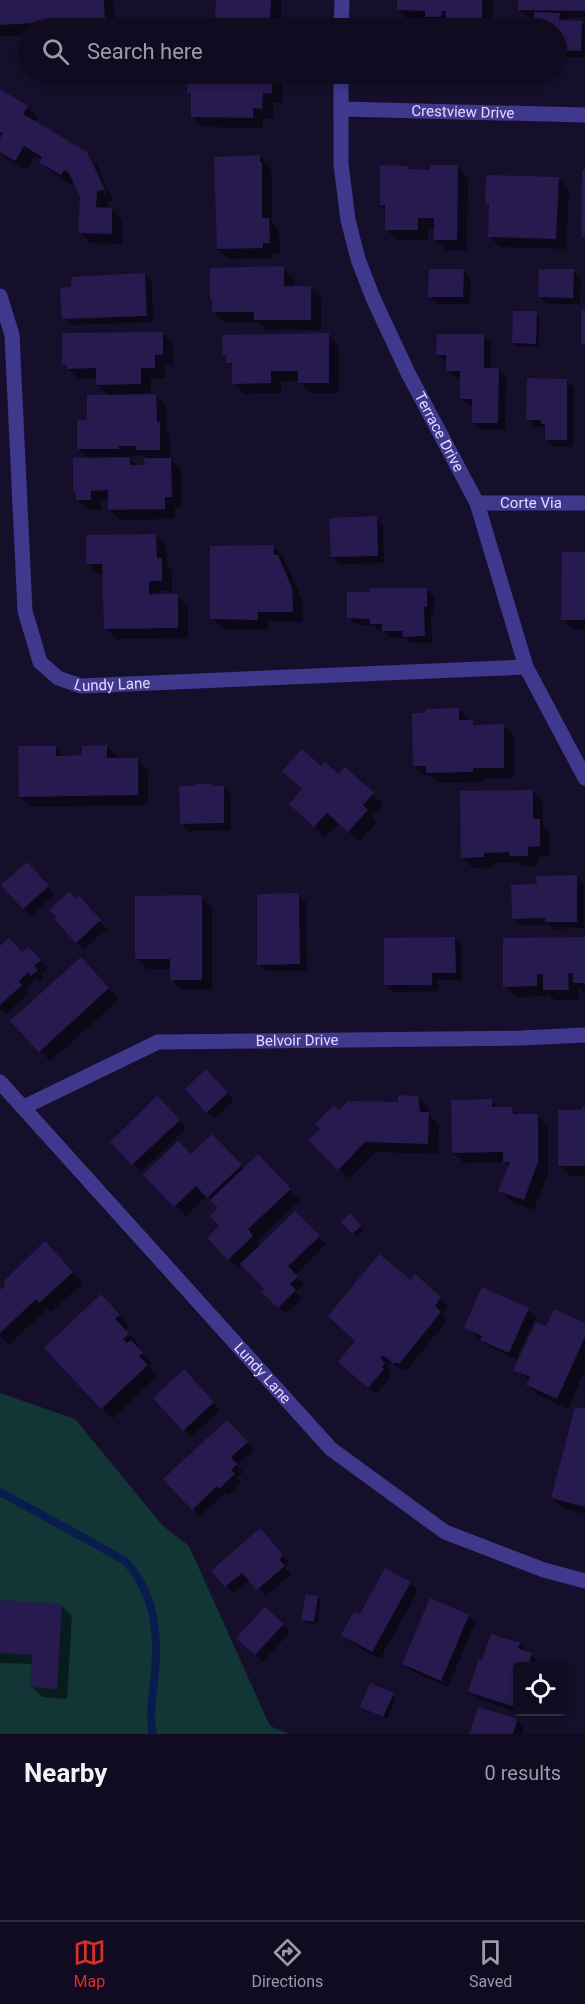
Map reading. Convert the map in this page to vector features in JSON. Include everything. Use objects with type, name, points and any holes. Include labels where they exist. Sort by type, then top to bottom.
[{"type":"street","points":[[341,18],[342,0]]},
{"type":"street","name":"Terrace Drive","points":[[341,84],[342,174],[348,220],[358,259],[373,298],[408,372],[477,503],[526,667],[585,778]]},
{"type":"street","name":"Crestview Drive","points":[[341,109],[585,115]]},
{"type":"street","name":"Lundy Lane","points":[[0,296],[12,335],[25,611],[40,662],[58,678],[81,686],[526,667]]},
{"type":"street","name":"Corte Via","points":[[477,503],[585,503]]},
{"type":"street","name":"Belvoir Drive","points":[[24,1107],[158,1042],[522,1038],[585,1035]]},
{"type":"street","name":"Lundy Lane","points":[[0,1082],[331,1449],[445,1532],[544,1570],[585,1581]]},
{"type":"green space","points":[[0,1393],[75,1419],[163,1526],[189,1546],[270,1726],[290,1734],[0,1734]]},
{"type":"building","points":[[0,0],[104,0],[105,18],[18,18],[18,24],[0,25]]},
{"type":"building","points":[[216,0],[271,0],[270,18],[215,18]]},
{"type":"building","points":[[397,0],[482,0],[482,18],[446,18],[446,11],[442,11],[441,17],[425,17],[425,11],[397,10]]},
{"type":"building","points":[[518,0],[585,0],[585,11],[518,10]]},
{"type":"building","points":[[534,12],[560,13],[559,18],[534,18]]},
{"type":"building","points":[[567,20],[582,21],[581,51],[567,50]]},
{"type":"building","points":[[188,84],[272,84],[272,94],[263,93],[262,109],[253,108],[253,118],[191,117],[191,93],[187,93]]},
{"type":"building","points":[[0,89],[28,106],[23,114],[87,152],[104,189],[97,192],[96,207],[112,208],[112,234],[78,233],[80,197],[69,173],[64,170],[61,175],[39,162],[42,157],[24,146],[15,161],[0,152],[0,139],[3,134],[0,132]]},
{"type":"building","points":[[260,155],[262,218],[269,218],[270,243],[263,243],[263,248],[217,249],[214,157]]},
{"type":"building","points":[[380,165],[409,166],[409,169],[430,170],[430,165],[458,165],[457,240],[434,240],[434,218],[418,218],[418,230],[385,230],[385,205],[380,205]]},
{"type":"building","points":[[582,170],[585,170],[585,237],[581,237]]},
{"type":"building","points":[[486,175],[559,177],[556,239],[488,237],[489,204],[485,203]]},
{"type":"building","points":[[284,266],[284,286],[311,286],[311,320],[254,320],[254,312],[212,312],[210,268]]},
{"type":"building","points":[[429,269],[464,269],[463,297],[428,297]]},
{"type":"building","points":[[539,269],[574,269],[573,298],[538,297]]},
{"type":"building","points":[[145,273],[147,316],[62,319],[60,288],[71,287],[72,277]]},
{"type":"building","points":[[581,309],[585,309],[585,344],[581,344]]},
{"type":"building","points":[[513,311],[537,311],[536,344],[512,343]]},
{"type":"building","points":[[163,332],[163,355],[155,355],[155,368],[141,368],[141,384],[96,385],[96,368],[67,369],[67,365],[62,365],[62,333]]},
{"type":"building","points":[[329,333],[329,383],[298,383],[298,371],[271,371],[271,383],[232,384],[232,363],[226,363],[226,355],[223,356],[222,335]]},
{"type":"building","points":[[437,334],[484,334],[484,368],[499,368],[498,423],[472,423],[472,399],[460,399],[460,371],[446,371],[446,355],[436,355]]},
{"type":"building","points":[[527,378],[567,379],[567,440],[545,440],[545,424],[541,424],[541,420],[526,420]]},
{"type":"building","points":[[156,394],[157,422],[160,422],[160,450],[136,450],[136,446],[119,446],[119,449],[77,449],[77,420],[87,420],[87,395]]},
{"type":"building","points":[[130,457],[130,465],[145,465],[144,458],[171,458],[172,497],[165,497],[165,509],[108,510],[108,490],[91,491],[91,500],[76,500],[76,491],[73,491],[73,458]]},
{"type":"building","points":[[377,516],[378,556],[331,557],[329,518]]},
{"type":"building","points":[[156,534],[157,558],[162,558],[162,581],[149,581],[149,594],[178,594],[178,628],[104,629],[102,564],[86,564],[86,535]]},
{"type":"building","points":[[274,545],[274,555],[278,555],[292,588],[293,612],[258,612],[258,620],[210,619],[210,546]]},
{"type":"building","points":[[562,552],[585,552],[585,620],[561,620]]},
{"type":"building","points":[[370,588],[427,588],[427,607],[424,607],[425,636],[402,637],[403,631],[382,631],[382,624],[370,624],[370,619],[347,618],[347,592],[370,592]]},
{"type":"building","points":[[459,708],[459,720],[473,720],[473,725],[504,724],[504,768],[473,768],[473,772],[426,773],[426,766],[413,766],[412,713],[426,713],[426,709]]},
{"type":"building","points":[[107,745],[107,758],[138,758],[138,795],[19,797],[18,746],[56,746],[56,756],[82,755],[82,746]]},
{"type":"building","points":[[302,749],[321,766],[325,762],[338,774],[345,767],[374,793],[363,805],[368,810],[348,832],[327,813],[314,827],[289,804],[302,789],[282,771]]},
{"type":"building","points":[[195,784],[224,786],[224,823],[180,824],[179,786],[195,786]]},
{"type":"building","points":[[533,790],[533,819],[540,819],[540,846],[528,847],[528,856],[510,856],[509,852],[484,853],[484,857],[461,858],[460,791]]},
{"type":"building","points":[[27,862],[49,886],[23,909],[1,885]]},
{"type":"building","points":[[577,875],[577,922],[545,922],[545,918],[512,919],[511,885],[537,884],[536,876]]},
{"type":"building","points":[[70,891],[76,899],[79,896],[101,920],[76,943],[54,919],[56,917],[49,910]]},
{"type":"building","points":[[299,893],[300,964],[257,965],[257,894]]},
{"type":"building","points":[[202,895],[202,980],[170,980],[170,959],[135,959],[135,896]]},
{"type":"building","points":[[455,937],[456,973],[432,973],[432,985],[384,985],[384,938]]},
{"type":"building","points":[[585,937],[585,983],[573,983],[573,973],[568,973],[569,990],[543,990],[543,974],[537,974],[537,986],[503,987],[503,938]]},
{"type":"building","points":[[9,938],[22,952],[28,947],[41,960],[34,966],[38,970],[31,976],[28,972],[19,981],[22,985],[0,1005],[0,946]]},
{"type":"building","points":[[81,957],[109,988],[39,1052],[10,1021]]},
{"type":"building","points":[[206,1069],[228,1093],[206,1113],[185,1089]]},
{"type":"building","points":[[398,1095],[418,1096],[420,1112],[429,1112],[428,1144],[365,1142],[338,1170],[308,1140],[320,1129],[315,1124],[334,1105],[339,1110],[348,1101],[398,1102]]},
{"type":"building","points":[[157,1096],[180,1120],[132,1165],[110,1142]]},
{"type":"building","points":[[492,1099],[492,1107],[512,1107],[513,1114],[538,1114],[538,1162],[524,1200],[498,1191],[510,1162],[503,1162],[503,1152],[452,1153],[451,1100]]},
{"type":"building","points":[[582,1107],[585,1107],[585,1166],[558,1166],[558,1110],[582,1110]]},
{"type":"building","points":[[212,1134],[242,1165],[207,1198],[196,1186],[174,1207],[143,1175],[178,1141],[191,1154]]},
{"type":"building","points":[[258,1154],[291,1189],[248,1229],[253,1236],[228,1260],[207,1238],[219,1226],[210,1216],[218,1208],[210,1200]]},
{"type":"building","points":[[295,1211],[320,1236],[288,1266],[298,1277],[290,1284],[296,1290],[278,1308],[261,1291],[264,1289],[240,1264]]},
{"type":"building","points":[[350,1213],[362,1226],[352,1234],[341,1222]]},
{"type":"building","points":[[45,1241],[73,1272],[39,1303],[36,1299],[0,1333],[0,1290],[5,1286],[4,1281]]},
{"type":"building","points":[[379,1254],[411,1280],[415,1274],[441,1297],[435,1306],[441,1312],[399,1364],[396,1362],[394,1364],[383,1355],[380,1358],[385,1363],[382,1367],[384,1369],[368,1388],[338,1362],[355,1341],[328,1316]]},
{"type":"building","points":[[482,1287],[529,1308],[509,1353],[480,1340],[482,1336],[464,1328]]},
{"type":"building","points":[[101,1294],[120,1315],[115,1319],[129,1334],[123,1339],[127,1343],[131,1340],[143,1353],[139,1356],[148,1365],[101,1409],[44,1348]]},
{"type":"building","points":[[554,1309],[585,1323],[585,1337],[557,1399],[526,1385],[530,1377],[513,1370],[536,1322],[546,1326]]},
{"type":"building","points":[[184,1369],[214,1402],[183,1431],[153,1398]]},
{"type":"building","points":[[575,1407],[585,1409],[585,1507],[551,1498]]},
{"type":"building","points":[[227,1420],[248,1442],[231,1457],[237,1464],[231,1470],[235,1474],[219,1489],[217,1486],[192,1510],[163,1479]]},
{"type":"building","points":[[260,1528],[283,1555],[279,1559],[285,1566],[257,1590],[242,1573],[225,1587],[211,1571]]},
{"type":"building","points":[[385,1568],[411,1582],[372,1652],[341,1635],[354,1611],[360,1614]]},
{"type":"building","points":[[306,1594],[318,1596],[314,1622],[301,1620]]},
{"type":"building","points":[[430,1598],[469,1615],[441,1681],[402,1664]]},
{"type":"building","points":[[0,1600],[62,1604],[57,1689],[30,1687],[32,1655],[0,1653]]},
{"type":"building","points":[[265,1607],[284,1624],[255,1655],[236,1638]]},
{"type":"building","points":[[491,1634],[520,1643],[518,1648],[532,1653],[529,1662],[513,1662],[513,1706],[468,1692],[479,1658],[482,1660]]},
{"type":"building","points":[[370,1683],[394,1693],[383,1717],[360,1707]]},
{"type":"building","points":[[478,1707],[518,1719],[513,1734],[469,1734]]},
{"type":"waterway","points":[[0,1492],[124,1560],[135,1573],[149,1602],[155,1634],[156,1666],[151,1715],[153,1734]]}]
